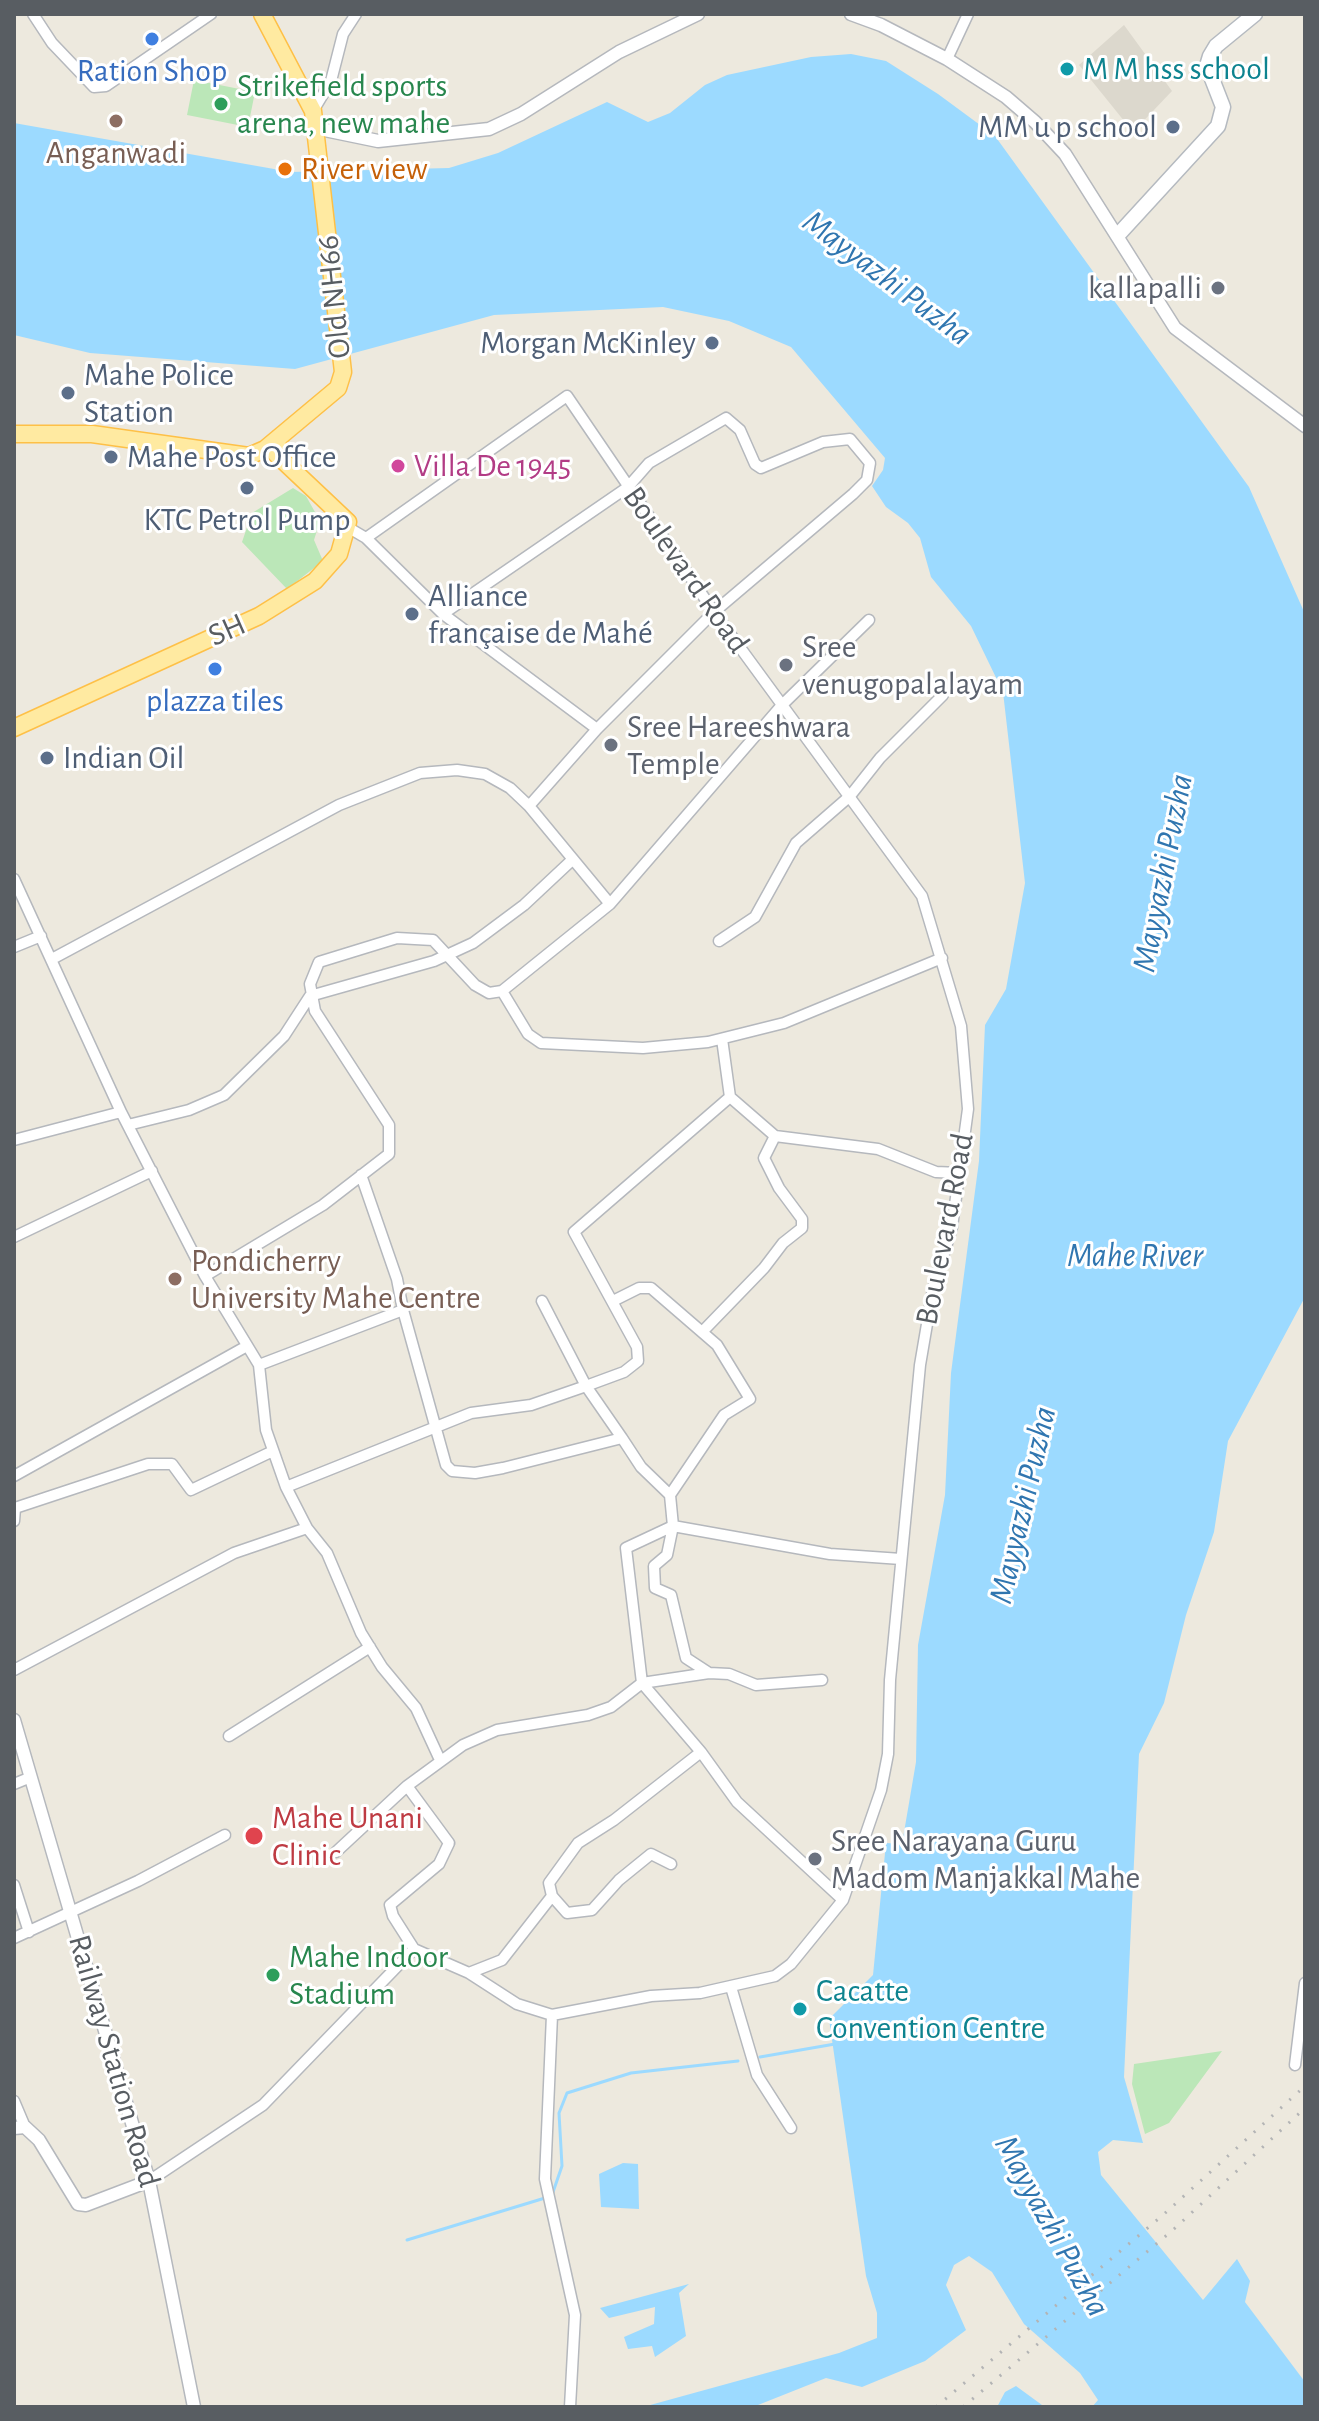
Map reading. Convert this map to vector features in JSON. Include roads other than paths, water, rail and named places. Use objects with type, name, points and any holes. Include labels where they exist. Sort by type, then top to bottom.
[{"type":"main road","name":"Old NH66","points":[[249,456],[278,438],[327,399],[338,388],[343,372],[313,111],[262,14]]},
{"type":"main road","points":[[1118,235],[1218,126],[1223,107],[1207,66],[1210,56],[1216,46],[1255,14]]},
{"type":"main road","points":[[14,434],[92,434],[249,456],[301,480]]},
{"type":"main road","points":[[278,438],[276,454],[343,515],[349,528]]},
{"type":"main road","name":"SH","points":[[14,728],[259,616],[315,581],[339,554],[349,528]]},
{"type":"street","points":[[33,14],[52,43],[94,87],[106,86],[211,14]]},
{"type":"street","points":[[313,111],[331,81],[343,34],[356,14]]},
{"type":"street","points":[[315,128],[378,141],[489,129],[521,114],[619,52],[698,14]]},
{"type":"street","points":[[851,14],[881,25],[947,59],[1006,97],[1035,122],[1065,154],[1175,328],[1305,426]]},
{"type":"street","points":[[947,59],[968,14]]},
{"type":"street","name":"Boulevard Road","points":[[366,538],[567,396],[714,612],[922,896],[961,1026],[968,1109],[952,1227],[933,1289],[920,1365],[890,1680],[888,1754],[881,1790],[843,1900]]},
{"type":"street","points":[[443,614],[628,487],[649,463],[726,418],[740,430],[755,464],[761,468],[823,442],[850,439],[870,463],[867,480],[714,612],[597,729],[529,806]]},
{"type":"street","points":[[349,528],[366,538],[443,614],[597,729]]},
{"type":"street","points":[[128,1125],[189,1110],[224,1095],[284,1036],[310,996],[315,968],[331,955],[397,938],[433,940],[475,985],[489,993],[502,991],[610,904],[782,705],[869,620]]},
{"type":"street","points":[[719,941],[755,917],[796,843],[850,796],[880,758],[943,695]]},
{"type":"street","points":[[52,959],[339,805],[420,773],[457,770],[485,774],[529,806],[571,861],[610,904]]},
{"type":"street","points":[[310,996],[447,955],[500,925],[571,861]]},
{"type":"street","points":[[14,879],[121,1112],[205,1276],[259,1365],[266,1430],[286,1487],[307,1528],[327,1553],[370,1647],[416,1708],[440,1760]]},
{"type":"street","points":[[14,947],[41,936]]},
{"type":"street","points":[[502,991],[528,1034],[541,1043],[643,1048],[722,1039],[784,1023],[942,958]]},
{"type":"street","points":[[205,1276],[323,1205],[389,1154],[389,1125],[315,1011],[310,996]]},
{"type":"street","points":[[722,1039],[730,1097],[775,1136],[878,1149],[936,1172],[959,1173]]},
{"type":"street","points":[[286,1487],[435,1425],[488,1409],[531,1405],[624,1372],[638,1361],[637,1347],[574,1232],[730,1097]]},
{"type":"street","points":[[14,1140],[121,1112]]},
{"type":"street","points":[[704,1330],[755,1278],[783,1243],[802,1228],[802,1219],[779,1188],[764,1158],[775,1136]]},
{"type":"street","points":[[14,1237],[152,1171]]},
{"type":"street","points":[[361,1175],[393,1267],[446,1465],[458,1472],[515,1466],[622,1438]]},
{"type":"street","points":[[613,1301],[639,1288],[651,1288],[704,1330],[717,1345],[750,1399],[724,1415],[670,1495],[673,1526],[667,1555],[654,1566],[655,1588],[671,1595],[686,1658],[709,1673]]},
{"type":"street","points":[[542,1301],[586,1386],[641,1467],[670,1495]]},
{"type":"street","points":[[259,1365],[403,1310]]},
{"type":"street","points":[[14,1476],[247,1346]]},
{"type":"street","points":[[14,1521],[15,1508],[148,1464],[172,1464],[191,1490],[273,1451]]},
{"type":"street","points":[[407,1786],[449,1843],[439,1864],[390,1905],[393,1916],[414,1949],[469,1973],[517,2004],[552,2015],[651,1996],[760,1982],[791,1964],[843,1900],[737,1802],[701,1752],[642,1683],[626,1548],[673,1526],[830,1554],[901,1559]]},
{"type":"street","points":[[14,1670],[234,1553],[307,1528]]},
{"type":"street","points":[[229,1736],[370,1647]]},
{"type":"street","points":[[336,1852],[440,1760],[497,1730],[588,1715],[611,1707],[642,1683],[709,1673],[729,1674],[756,1685],[822,1680]]},
{"type":"street","name":"Railway Station Road","points":[[14,1720],[149,2181],[194,2407]]},
{"type":"street","points":[[671,1864],[651,1854],[619,1880],[592,1910],[567,1913],[552,1896],[549,1883],[578,1843],[614,1820],[701,1752]]},
{"type":"street","points":[[14,1784],[31,1777]]},
{"type":"street","points":[[14,1938],[71,1909],[138,1881],[225,1835]]},
{"type":"street","points":[[14,1885],[29,1932]]},
{"type":"street","points":[[469,1973],[502,1960],[552,1896]]},
{"type":"street","points":[[14,2101],[20,2128],[39,2140],[78,2204],[86,2205],[149,2181],[263,2105],[414,1949]]},
{"type":"street","points":[[1295,2065],[1305,1983]]},
{"type":"street","points":[[731,1987],[757,2075],[791,2128]]},
{"type":"street","points":[[552,2015],[547,2189],[575,2315],[570,2407]]},
{"type":"water","name":"Mahe River","points":[[851,54],[886,61],[995,136],[1249,487],[1305,614],[1305,1297],[1228,1441],[1214,1532],[1186,1615],[1164,1703],[1139,1754],[1124,2077],[1143,2143],[1113,2140],[1098,2152],[1101,2175],[1203,2300],[1237,2259],[1250,2281],[1245,2302],[1305,2382],[1305,2407],[1092,2407],[1098,2400],[1080,2373],[1024,2324],[992,2272],[969,2256],[954,2265],[946,2285],[966,2330],[925,2361],[862,2387],[826,2378],[753,2407],[643,2407],[839,2353],[877,2338],[877,2313],[866,2276],[829,2019],[873,1975],[886,1843],[902,1844],[916,1762],[918,1645],[945,1495],[951,1373],[979,1161],[985,1025],[1006,989],[1025,883],[1003,692],[971,626],[931,577],[920,538],[908,523],[886,507],[872,486],[883,470],[885,458],[791,347],[729,321],[663,307],[494,315],[295,369],[90,353],[14,335],[14,123],[291,172],[449,168],[498,153],[607,102],[648,122],[670,113],[705,85],[727,75],[811,57]]},
{"type":"water","points":[[623,2163],[638,2164],[639,2209],[601,2207],[599,2174]]},
{"type":"water","points":[[689,2284],[679,2293],[686,2336],[655,2357],[652,2346],[628,2349],[624,2337],[654,2324],[655,2307],[609,2318],[600,2308]]},
{"type":"water","points":[[1016,2386],[1045,2407],[997,2407],[1005,2392]]},
{"type":"waterway","points":[[760,2057],[835,2044]]},
{"type":"waterway","points":[[552,2195],[562,2166],[559,2113],[567,2093],[631,2073],[738,2061]]},
{"type":"waterway","points":[[407,2240],[545,2198]]},
{"type":"railway","points":[[936,2407],[1163,2215],[1305,2086]]},
{"type":"railway","points":[[963,2407],[1174,2229],[1305,2108]]},
{"type":"place","name":"Ration Shop","points":[[152,39]]},
{"type":"place","name":"M M hss school","points":[[1067,69]]},
{"type":"place","name":"Strikefield sports arena, new mahe","points":[[221,104]]},
{"type":"place","name":"Anganwadi","points":[[116,121]]},
{"type":"place","name":"MM u p school","points":[[1173,127]]},
{"type":"place","name":"River view","points":[[285,169]]},
{"type":"place","name":"kallapalli","points":[[1218,288]]},
{"type":"place","name":"Morgan McKinley","points":[[712,343]]},
{"type":"place","name":"Mahe Police Station","points":[[68,393]]},
{"type":"place","name":"Mahe Post Office","points":[[111,457]]},
{"type":"place","name":"Villa De 1945","points":[[398,466]]},
{"type":"place","name":"KTC Petrol Pump","points":[[247,488]]},
{"type":"place","name":"Alliance française de Mahé","points":[[412,614]]},
{"type":"place","name":"Sree venugopalalayam","points":[[786,665]]},
{"type":"place","name":"plazza tiles","points":[[215,669]]},
{"type":"place","name":"Sree Hareeshwara Temple","points":[[611,745]]},
{"type":"place","name":"Indian Oil","points":[[47,758]]},
{"type":"place","name":"Pondicherry University Mahe Centre","points":[[175,1279]]},
{"type":"place","name":"Mahe Unani Clinic","points":[[254,1836]]},
{"type":"place","name":"Sree Narayana Guru Madom Manjakkal Mahe","points":[[815,1859]]},
{"type":"place","name":"Mahe Indoor Stadium","points":[[273,1975]]},
{"type":"place","name":"Cacatte Convention Centre","points":[[800,2009]]},
{"type":"water label","name":"Mayyazhi Puzha","points":[[887,278]]},
{"type":"water label","name":"Mayyazhi Puzha","points":[[1163,873]]},
{"type":"water label","name":"Mayyazhi Puzha","points":[[1023,1505]]},
{"type":"water label","name":"Mayyazhi Puzha","points":[[1052,2226]]}]
